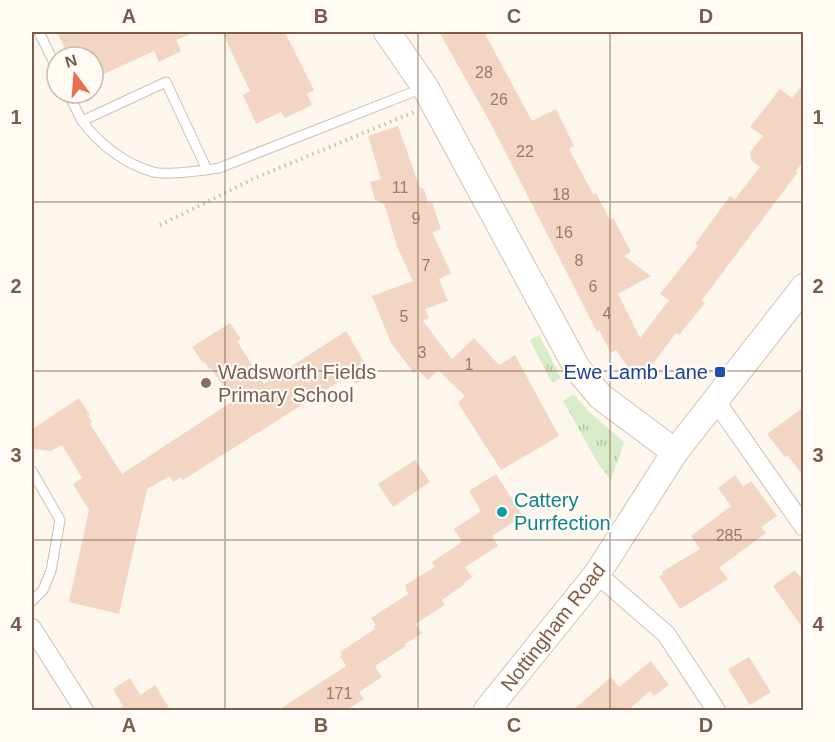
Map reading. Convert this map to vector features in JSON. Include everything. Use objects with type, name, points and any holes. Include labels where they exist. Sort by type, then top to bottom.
[{"type":"main road","points":[[387,32],[429,95],[578,368],[600,396],[675,452]]},
{"type":"main road","name":"Nottingham Road","points":[[487,711],[597,574],[675,452],[804,287]]},
{"type":"street","points":[[715,400],[804,527]]},
{"type":"street","points":[[597,574],[666,634],[716,711]]},
{"type":"street","points":[[33,633],[84,711]]},
{"type":"lane","points":[[82,121],[166,82],[207,170]]},
{"type":"lane","points":[[74,105],[82,121],[95,138],[110,150],[155,173],[219,168],[429,95]]},
{"type":"lane","points":[[32,471],[60,520],[51,571],[43,590],[32,601]]},
{"type":"path","points":[[160,225],[429,95]]},
{"type":"green space","points":[[539,335],[561,378],[552,383],[530,340]]},
{"type":"green space","points":[[574,394],[588,411],[624,442],[611,480],[599,465],[563,401]]},
{"type":"building","points":[[57,32],[195,32],[176,40],[181,51],[159,62],[154,51],[105,73],[105,45],[63,45]]},
{"type":"building","points":[[222,32],[285,32],[314,90],[307,94],[312,105],[285,118],[281,112],[256,124],[243,95],[250,91]]},
{"type":"building","points":[[439,32],[484,32],[532,121],[556,109],[574,146],[569,149],[593,194],[596,193],[610,220],[613,218],[631,252],[624,256],[651,276],[618,294],[640,338],[669,300],[660,294],[698,246],[695,244],[730,196],[735,199],[760,167],[751,160],[750,152],[763,136],[750,127],[780,89],[792,98],[804,83],[804,161],[796,171],[798,172],[702,300],[705,303],[679,335],[676,333],[652,365],[635,377],[616,350],[611,353],[599,330],[597,332],[490,122]]},
{"type":"building","points":[[398,126],[420,188],[424,189],[428,203],[432,202],[441,229],[432,232],[451,273],[439,279],[448,301],[425,309],[429,318],[423,321],[452,359],[474,338],[499,365],[515,355],[559,436],[501,470],[458,403],[465,396],[438,370],[428,380],[417,369],[414,373],[391,343],[372,296],[413,281],[398,249],[384,204],[375,200],[370,182],[381,179],[368,136]]},
{"type":"building","points":[[230,323],[241,339],[237,341],[264,384],[346,331],[367,367],[368,376],[364,381],[356,383],[346,377],[183,480],[181,477],[173,482],[170,476],[147,489],[119,614],[69,602],[89,510],[73,484],[82,478],[62,445],[51,451],[33,449],[34,428],[79,398],[90,415],[88,416],[92,422],[90,424],[122,474],[233,401],[211,368],[209,369],[205,362],[203,363],[192,347]]},
{"type":"building","points":[[804,407],[804,477],[767,434]]},
{"type":"building","points":[[415,460],[430,482],[393,507],[378,484]]},
{"type":"building","points":[[496,474],[523,516],[492,536],[498,546],[465,567],[472,577],[442,600],[445,605],[415,624],[422,633],[375,666],[382,677],[359,692],[364,699],[345,711],[277,711],[346,666],[340,652],[375,629],[376,625],[371,618],[408,594],[405,585],[435,567],[432,562],[462,542],[454,529],[481,511],[469,491]]},
{"type":"building","points":[[735,475],[743,487],[751,481],[777,516],[761,527],[766,533],[719,568],[728,579],[680,609],[659,576],[700,549],[691,536],[731,506],[718,488]]},
{"type":"building","points":[[795,570],[804,582],[804,630],[773,586]]},
{"type":"building","points":[[749,657],[771,692],[750,705],[728,669]]},
{"type":"building","points":[[651,661],[669,685],[654,696],[650,691],[627,711],[572,711],[611,677],[619,687]]},
{"type":"building","points":[[130,678],[140,695],[155,685],[171,711],[115,711],[123,706],[113,689]]},
{"type":"place","name":"Ewe Lamb Lane","points":[[720,372]]},
{"type":"place","name":"Wadsworth Fields Primary School","points":[[206,383]]},
{"type":"place","name":"Cattery Purrfection","points":[[502,512]]}]
